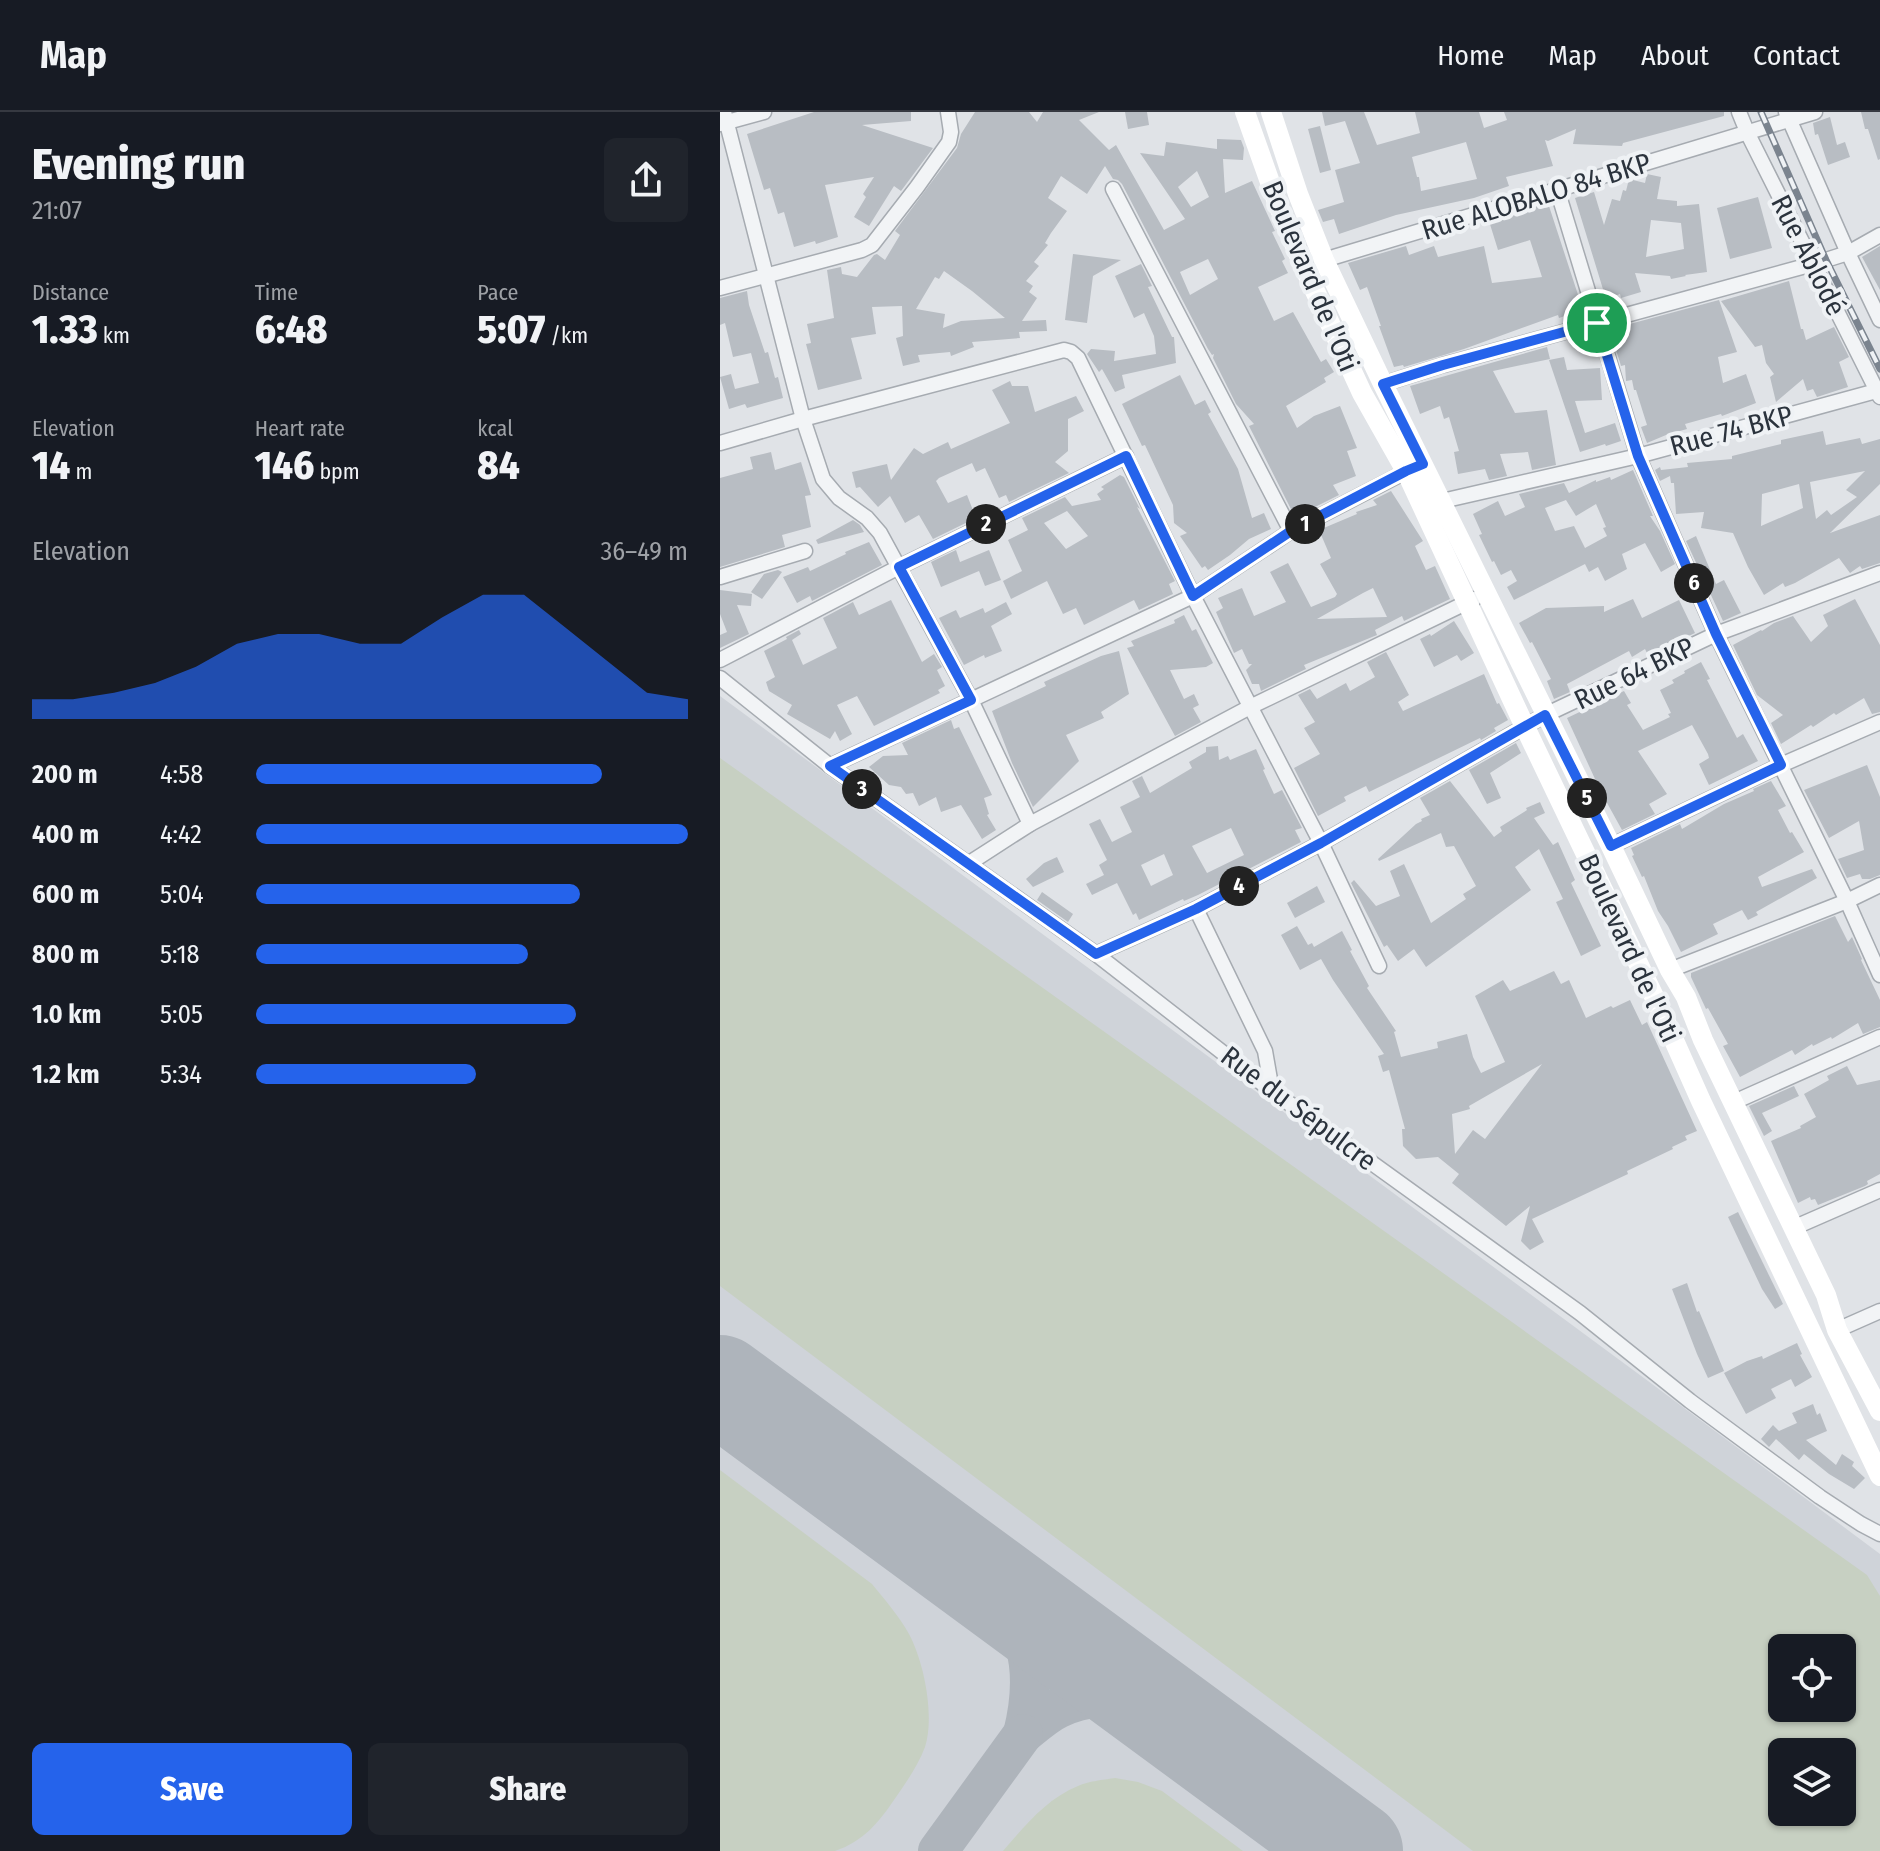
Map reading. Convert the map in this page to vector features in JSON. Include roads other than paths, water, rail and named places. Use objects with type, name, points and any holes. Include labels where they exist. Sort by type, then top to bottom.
[{"type":"main road","name":"Boulevard de l'Oti","points":[[1245,112],[1303,265],[1362,393],[1414,468],[1442,501],[1670,970],[1686,997],[1703,1040],[1826,1295],[1837,1330],[1880,1411]]},
{"type":"main road","name":"Boulevard de l'Oti","points":[[1271,112],[1324,260],[1383,384],[1467,602],[1880,1476]]},
{"type":"main road","points":[[1277,202],[1298,194]]},
{"type":"street","points":[[764,112],[724,120],[803,419],[823,479],[839,498],[867,518],[880,533],[971,700],[1030,824]]},
{"type":"street","points":[[720,288],[872,245],[949,142],[948,112]]},
{"type":"street","name":"Rue Ablodé","points":[[1739,112],[1879,392]]},
{"type":"street","name":"Rue ALOBALO 84 BKP","points":[[1324,260],[1748,134],[1788,116],[1815,112]]},
{"type":"street","points":[[1788,116],[1880,320]]},
{"type":"street","points":[[1113,189],[1291,531]]},
{"type":"street","points":[[1557,189],[1638,456],[1716,634],[1880,975]]},
{"type":"street","points":[[1383,384],[1813,264],[1848,253],[1880,235]]},
{"type":"street","points":[[720,443],[1064,350],[1071,352],[1078,358],[1193,596],[1321,843],[1379,966]]},
{"type":"street","name":"Rue 74 BKP","points":[[1442,501],[1638,456],[1879,392]]},
{"type":"street","points":[[720,660],[899,567],[1126,456]]},
{"type":"street","points":[[830,766],[1193,596],[1291,531],[1414,468]]},
{"type":"street","points":[[720,577],[805,551]]},
{"type":"street","name":"Rue 64 BKP","points":[[1096,954],[1196,909],[1321,843],[1545,715],[1716,634],[1880,573]]},
{"type":"street","points":[[968,864],[1030,824],[1250,707],[1486,593]]},
{"type":"street","name":"Rue du Sépulcre","points":[[720,678],[830,766],[1096,954],[1272,1091],[1580,1313],[1690,1401],[1820,1497],[1880,1534]]},
{"type":"street","points":[[1611,846],[1880,722]]},
{"type":"street","points":[[1670,970],[1847,901],[1880,885]]},
{"type":"street","points":[[1196,909],[1265,1051],[1272,1091]]},
{"type":"street","points":[[1734,1102],[1880,1037]]},
{"type":"street","points":[[1793,1228],[1880,1190]]},
{"type":"street","points":[[1837,1330],[1880,1311]]},
{"type":"railway","points":[[1761,112],[1826,260],[1880,369]]}]
